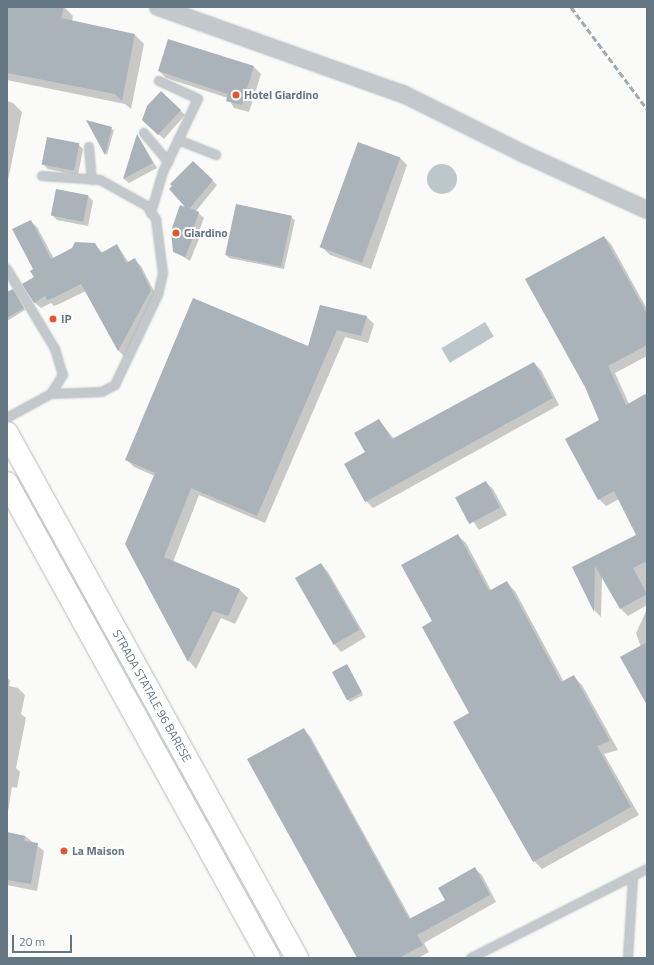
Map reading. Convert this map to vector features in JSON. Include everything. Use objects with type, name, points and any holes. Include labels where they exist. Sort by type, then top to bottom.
[{"type":"main road","name":"STRADA STATALE 96 BARESE","points":[[7,433],[297,958]]},
{"type":"main road","name":"STRADA STATALE 96 BARESE","points":[[7,483],[269,958]]},
{"type":"street","points":[[158,7],[403,94],[522,153],[647,210]]},
{"type":"lane","points":[[151,213],[168,162],[198,99],[159,81]]},
{"type":"lane","points":[[144,133],[168,162]]},
{"type":"lane","points":[[178,140],[216,155]]},
{"type":"lane","points":[[88,147],[92,180]]},
{"type":"lane","points":[[7,418],[51,394],[102,392],[116,385],[158,295],[163,272],[156,219],[147,206],[100,180],[42,176]]},
{"type":"lane","points":[[7,269],[55,349],[63,375],[51,394]]},
{"type":"lane","points":[[471,958],[633,878],[647,869]]},
{"type":"lane","points":[[628,958],[633,878]]},
{"type":"shaded area","points":[[442,164],[453,168],[457,179],[453,190],[442,194],[431,190],[427,179],[431,168]]},
{"type":"shaded area","points":[[485,322],[494,337],[450,363],[441,348]]},
{"type":"building","points":[[7,7],[64,7],[61,18],[135,34],[122,101],[115,94],[7,73]]},
{"type":"building","points":[[168,39],[254,66],[242,105],[226,101],[228,94],[158,71]]},
{"type":"building","points":[[161,91],[181,110],[158,135],[142,120],[147,106]]},
{"type":"building","points":[[86,120],[112,127],[105,155]]},
{"type":"building","points":[[137,134],[153,163],[123,179]]},
{"type":"building","points":[[47,137],[79,143],[74,171],[42,164]]},
{"type":"building","points":[[358,142],[400,157],[362,263],[320,247]]},
{"type":"building","points":[[193,161],[213,180],[190,208],[199,212],[192,232],[195,233],[185,257],[173,252],[171,231],[180,205],[185,207],[169,189],[172,186],[170,184]]},
{"type":"building","points":[[56,189],[88,195],[83,222],[51,216]]},
{"type":"building","points":[[236,204],[292,216],[281,267],[225,255]]},
{"type":"building","points":[[31,220],[51,259],[72,248],[75,242],[95,243],[101,253],[117,244],[126,263],[135,258],[151,290],[118,351],[81,284],[53,298],[47,300],[45,296],[34,303],[22,284],[34,277],[30,271],[33,269],[12,229]]},
{"type":"building","points":[[604,236],[647,314],[647,345],[608,366],[626,405],[647,393],[647,561],[633,568],[647,594],[620,609],[595,566],[594,612],[572,567],[636,535],[614,491],[598,500],[565,439],[599,420],[585,387],[525,279]]},
{"type":"building","points":[[13,289],[24,308],[7,318],[7,292]]},
{"type":"building","points":[[193,298],[308,346],[320,305],[367,316],[361,336],[337,330],[257,516],[191,488],[164,557],[240,589],[228,616],[213,611],[188,662],[125,544],[155,473],[125,460]]},
{"type":"building","points":[[534,362],[553,398],[365,502],[344,464],[365,452],[354,433],[379,419],[392,439]]},
{"type":"building","points":[[486,481],[500,507],[469,524],[455,497]]},
{"type":"building","points":[[458,534],[489,591],[507,581],[561,682],[574,675],[610,741],[597,746],[631,807],[533,862],[453,722],[469,713],[422,627],[432,621],[401,565]]},
{"type":"building","points":[[321,563],[360,630],[334,645],[295,578]]},
{"type":"building","points":[[647,642],[647,705],[620,657]]},
{"type":"building","points":[[347,664],[362,692],[347,700],[332,672]]},
{"type":"building","points":[[304,728],[409,919],[445,900],[438,888],[475,867],[490,895],[417,935],[423,945],[399,958],[357,958],[247,759]]},
{"type":"building","points":[[7,832],[25,836],[24,841],[38,843],[31,884],[7,880]]},
{"type":"railway","points":[[571,7],[647,109]]},
{"type":"place","name":"Hotel Giardino","points":[[236,95]]},
{"type":"place","name":"Giardino","points":[[176,233]]},
{"type":"place","name":"IP","points":[[53,319]]},
{"type":"place","name":"La Maison","points":[[64,851]]}]
